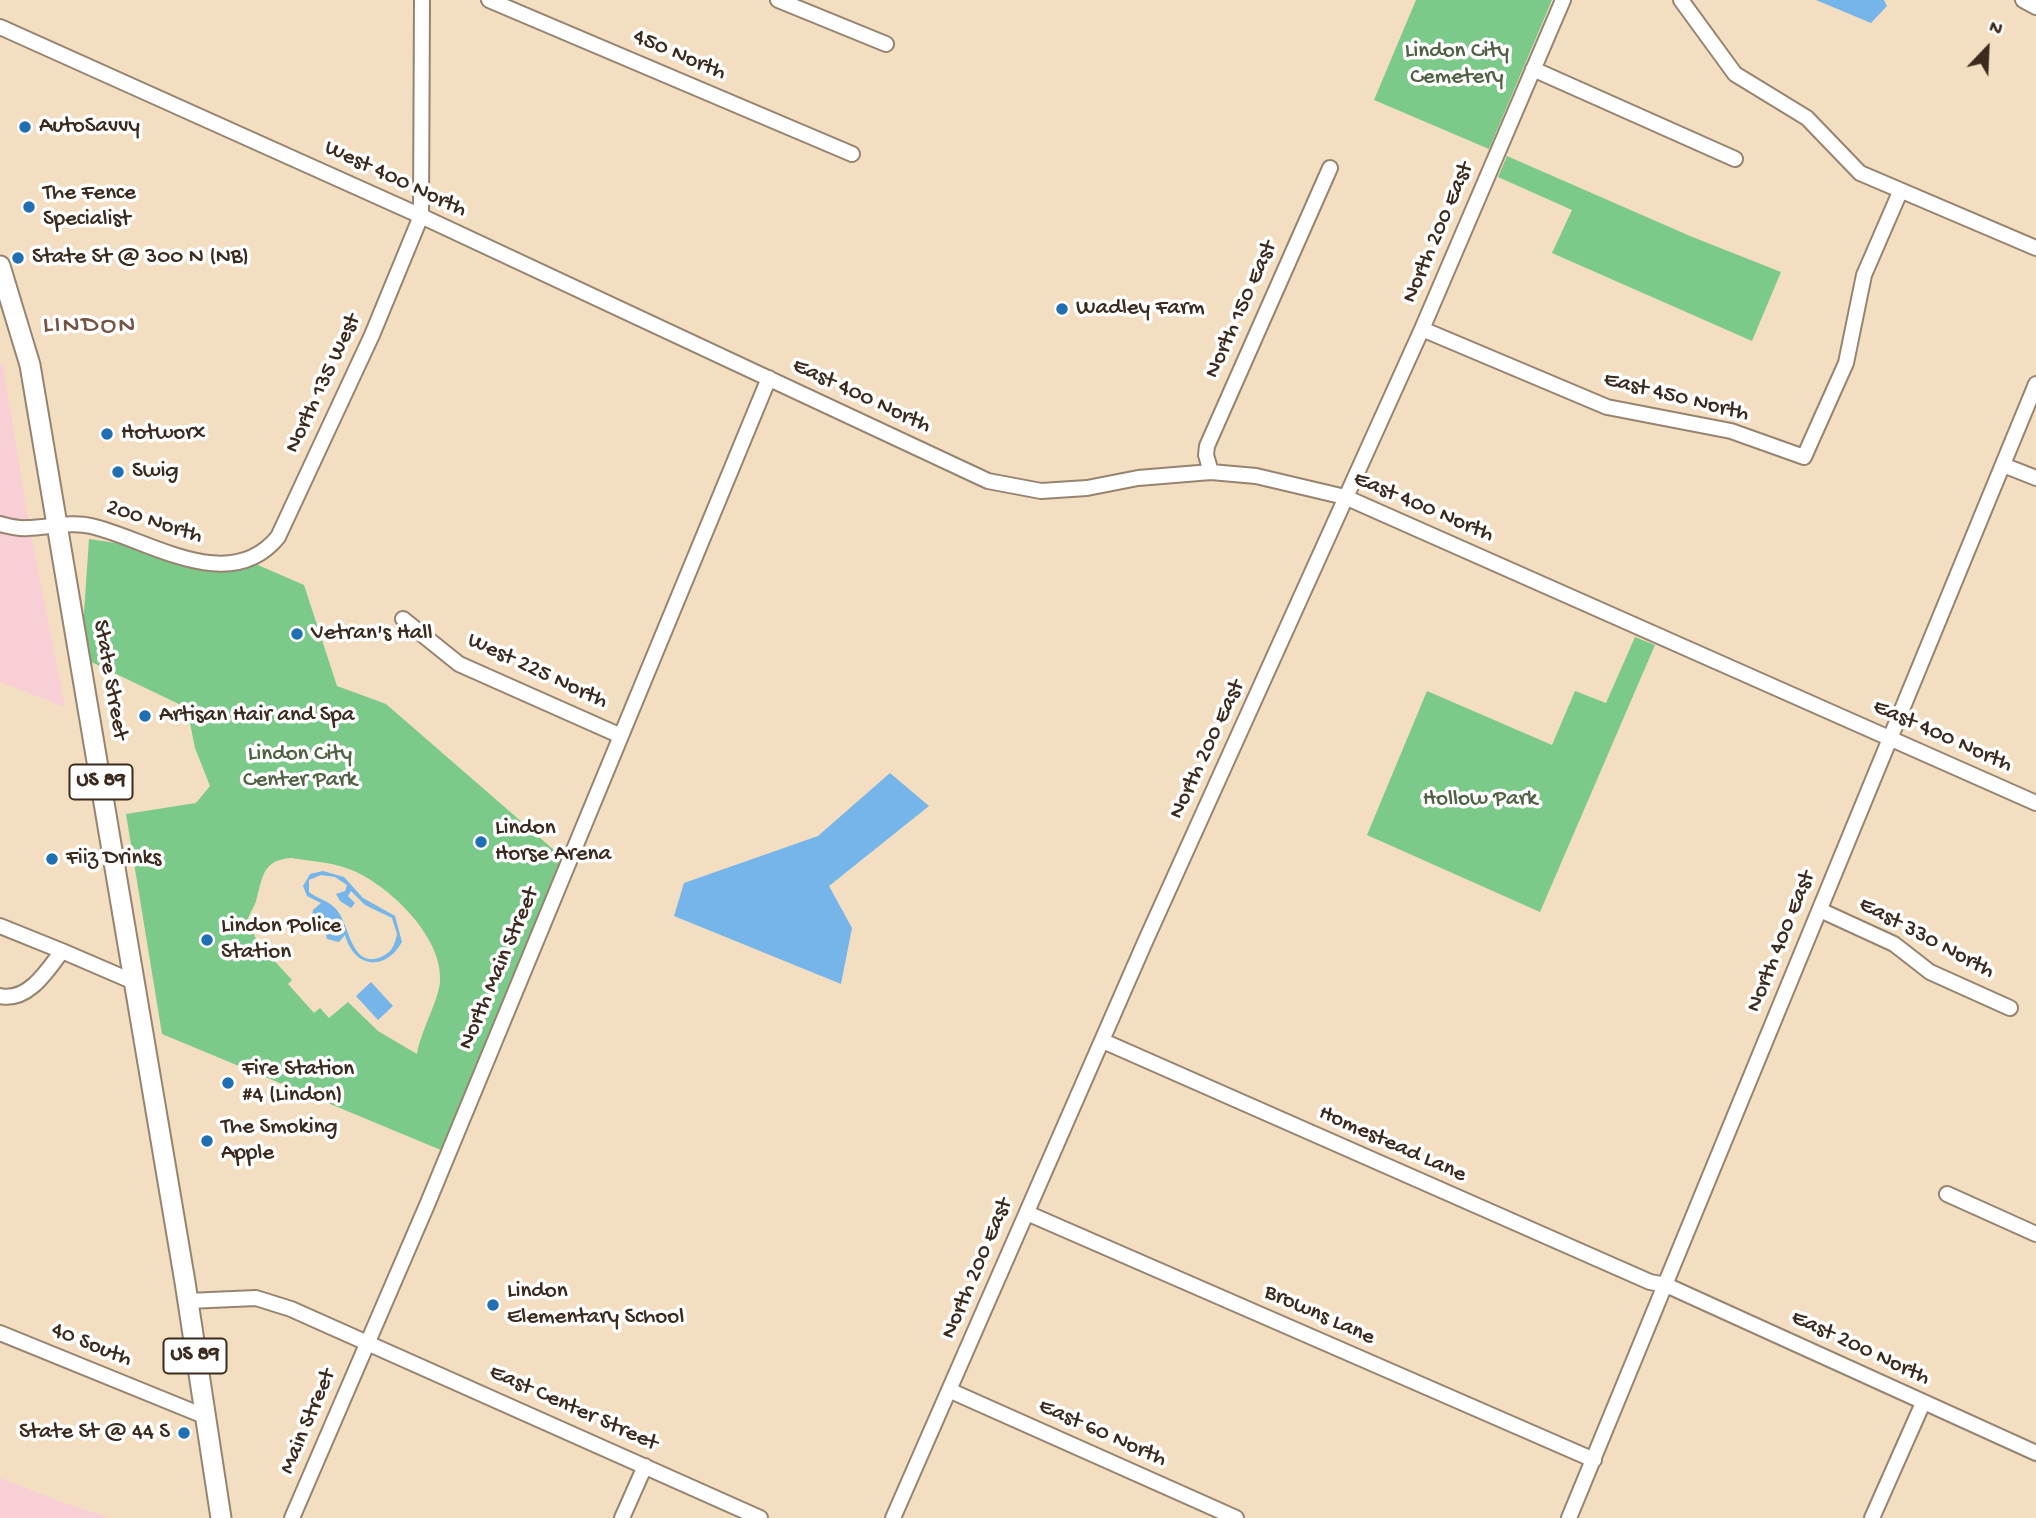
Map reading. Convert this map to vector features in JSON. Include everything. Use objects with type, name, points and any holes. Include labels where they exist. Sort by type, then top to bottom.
[{"type":"main road","name":"State Street","points":[[0,266],[30,365],[188,1301]]},
{"type":"main road","name":"US 89","points":[[188,1301],[221,1518]]},
{"type":"street","points":[[421,216],[422,0]]},
{"type":"street","name":"450 North","points":[[489,0],[852,154]]},
{"type":"street","points":[[780,0],[886,44]]},
{"type":"street","name":"North 200 East","points":[[892,1518],[951,1391],[1103,1041],[1422,329],[1563,0]]},
{"type":"street","points":[[1681,0],[1735,74],[1807,118],[1860,173],[2036,248]]},
{"type":"street","points":[[2023,0],[2036,7]]},
{"type":"street","name":"West 400 North","points":[[0,27],[421,216],[769,378]]},
{"type":"street","points":[[1533,69],[1735,159]]},
{"type":"street","name":"North 150 East","points":[[1211,472],[1206,455],[1207,446],[1329,168]]},
{"type":"street","name":"East 450 North","points":[[1422,329],[1607,407],[1731,431],[1780,451],[1804,457],[1846,363],[1864,275],[1900,192]]},
{"type":"street","name":"North 135 West","points":[[251,557],[273,543],[285,524],[372,335],[421,216]]},
{"type":"street","name":"East 400 North","points":[[769,378],[988,481],[1041,491],[1087,488],[1138,478],[1211,472],[1256,476],[1345,497],[2036,803]]},
{"type":"street","name":"North Main Street","points":[[366,1343],[769,378]]},
{"type":"street","name":"North 400 East","points":[[1569,1518],[2036,384]]},
{"type":"street","points":[[2003,465],[2036,478]]},
{"type":"street","name":"200 North","points":[[0,524],[28,528],[88,525],[202,564],[227,564],[251,557]]},
{"type":"street","name":"West 225 North","points":[[403,619],[459,664],[621,736]]},
{"type":"street","name":"East 330 North","points":[[1820,910],[1894,944],[1930,972],[2010,1008]]},
{"type":"street","points":[[0,926],[134,982]]},
{"type":"street","points":[[0,996],[16,997],[25,993],[62,951]]},
{"type":"street","name":"Homestead Lane","points":[[1103,1041],[1637,1276],[1665,1285]]},
{"type":"street","points":[[1947,1194],[2036,1234]]},
{"type":"street","name":"Browns Lane","points":[[1027,1213],[1594,1460]]},
{"type":"street","name":"East 200 North","points":[[1665,1285],[2036,1453]]},
{"type":"street","name":"East Center Street","points":[[188,1301],[256,1298],[291,1309],[760,1518]]},
{"type":"street","name":"40 South","points":[[0,1334],[204,1416]]},
{"type":"street","name":"Main Street","points":[[292,1518],[366,1343]]},
{"type":"street","name":"East 60 North","points":[[951,1391],[1236,1518]]},
{"type":"street","points":[[1872,1518],[1923,1403]]},
{"type":"street","points":[[622,1518],[645,1466]]},
{"type":"shaded area","points":[[0,363],[3,364],[28,519],[65,707],[0,682]]},
{"type":"shaded area","points":[[0,1478],[62,1502],[110,1518],[0,1518]]},
{"type":"green space","name":"Lindon City Cemetery","points":[[1416,0],[1552,0],[1489,149],[1374,100]]},
{"type":"green space","points":[[1507,156],[1690,236],[1781,272],[1752,341],[1552,253],[1572,210],[1498,177]]},
{"type":"green space","name":"Lindon City Center Park","points":[[89,539],[135,546],[203,570],[225,569],[251,562],[304,585],[337,686],[386,704],[569,863],[448,1153],[162,1034],[126,814],[196,803],[210,786],[195,748],[187,708],[81,657]],"holes":[[[282,859],[335,865],[364,876],[396,899],[423,930],[439,965],[440,982],[417,1054],[378,1031],[348,1002],[329,1018],[320,1008],[314,1013],[288,984],[292,980],[257,942],[248,918],[261,882],[270,866]]]},
{"type":"green space","name":"Hollow Park","points":[[1635,637],[1655,645],[1540,912],[1367,835],[1427,691],[1552,745],[1575,691],[1606,703]]},
{"type":"water","points":[[1816,0],[1884,0],[1887,6],[1871,23]]},
{"type":"water","points":[[890,773],[929,806],[829,886],[852,928],[841,984],[674,916],[684,883],[818,836]]},
{"type":"water","points":[[323,871],[344,877],[363,898],[395,916],[402,942],[395,952],[379,962],[370,962],[355,954],[345,935],[339,942],[327,939],[324,926],[312,916],[313,910],[321,903],[307,896],[303,886],[310,874]],"holes":[[[321,875],[335,877],[347,885],[345,891],[336,894],[340,901],[351,908],[355,903],[348,896],[351,891],[365,905],[392,918],[397,934],[393,947],[383,956],[364,958],[353,944],[336,909],[309,892],[309,880]]]},
{"type":"water","points":[[371,982],[393,1006],[378,1020],[356,996]]},
{"type":"place","name":"AutoSavvy","points":[[25,127]]},
{"type":"place","name":"The Fence Specialist","points":[[29,207]]},
{"type":"place","name":"State St @ 300 N (NB)","points":[[18,258]]},
{"type":"place","name":"Wadley Farm","points":[[1062,309]]},
{"type":"place","name":"Hotworx","points":[[107,434]]},
{"type":"place","name":"Swig","points":[[118,472]]},
{"type":"place","name":"Vetran's Hall","points":[[297,634]]},
{"type":"place","name":"Artisan Hair and Spa","points":[[145,716]]},
{"type":"place","name":"Lindon Horse Arena","points":[[481,842]]},
{"type":"place","name":"Fiiz Drinks","points":[[52,859]]},
{"type":"place","name":"Lindon Police Station","points":[[207,940]]},
{"type":"place","name":"Fire Station #4 (Lindon)","points":[[228,1083]]},
{"type":"place","name":"The Smoking Apple","points":[[207,1141]]},
{"type":"place","name":"Lindon Elementary School","points":[[493,1305]]},
{"type":"place","name":"State St @ 44 S","points":[[184,1433]]},
{"type":"district","name":"LINDON","points":[[90,327]]}]
